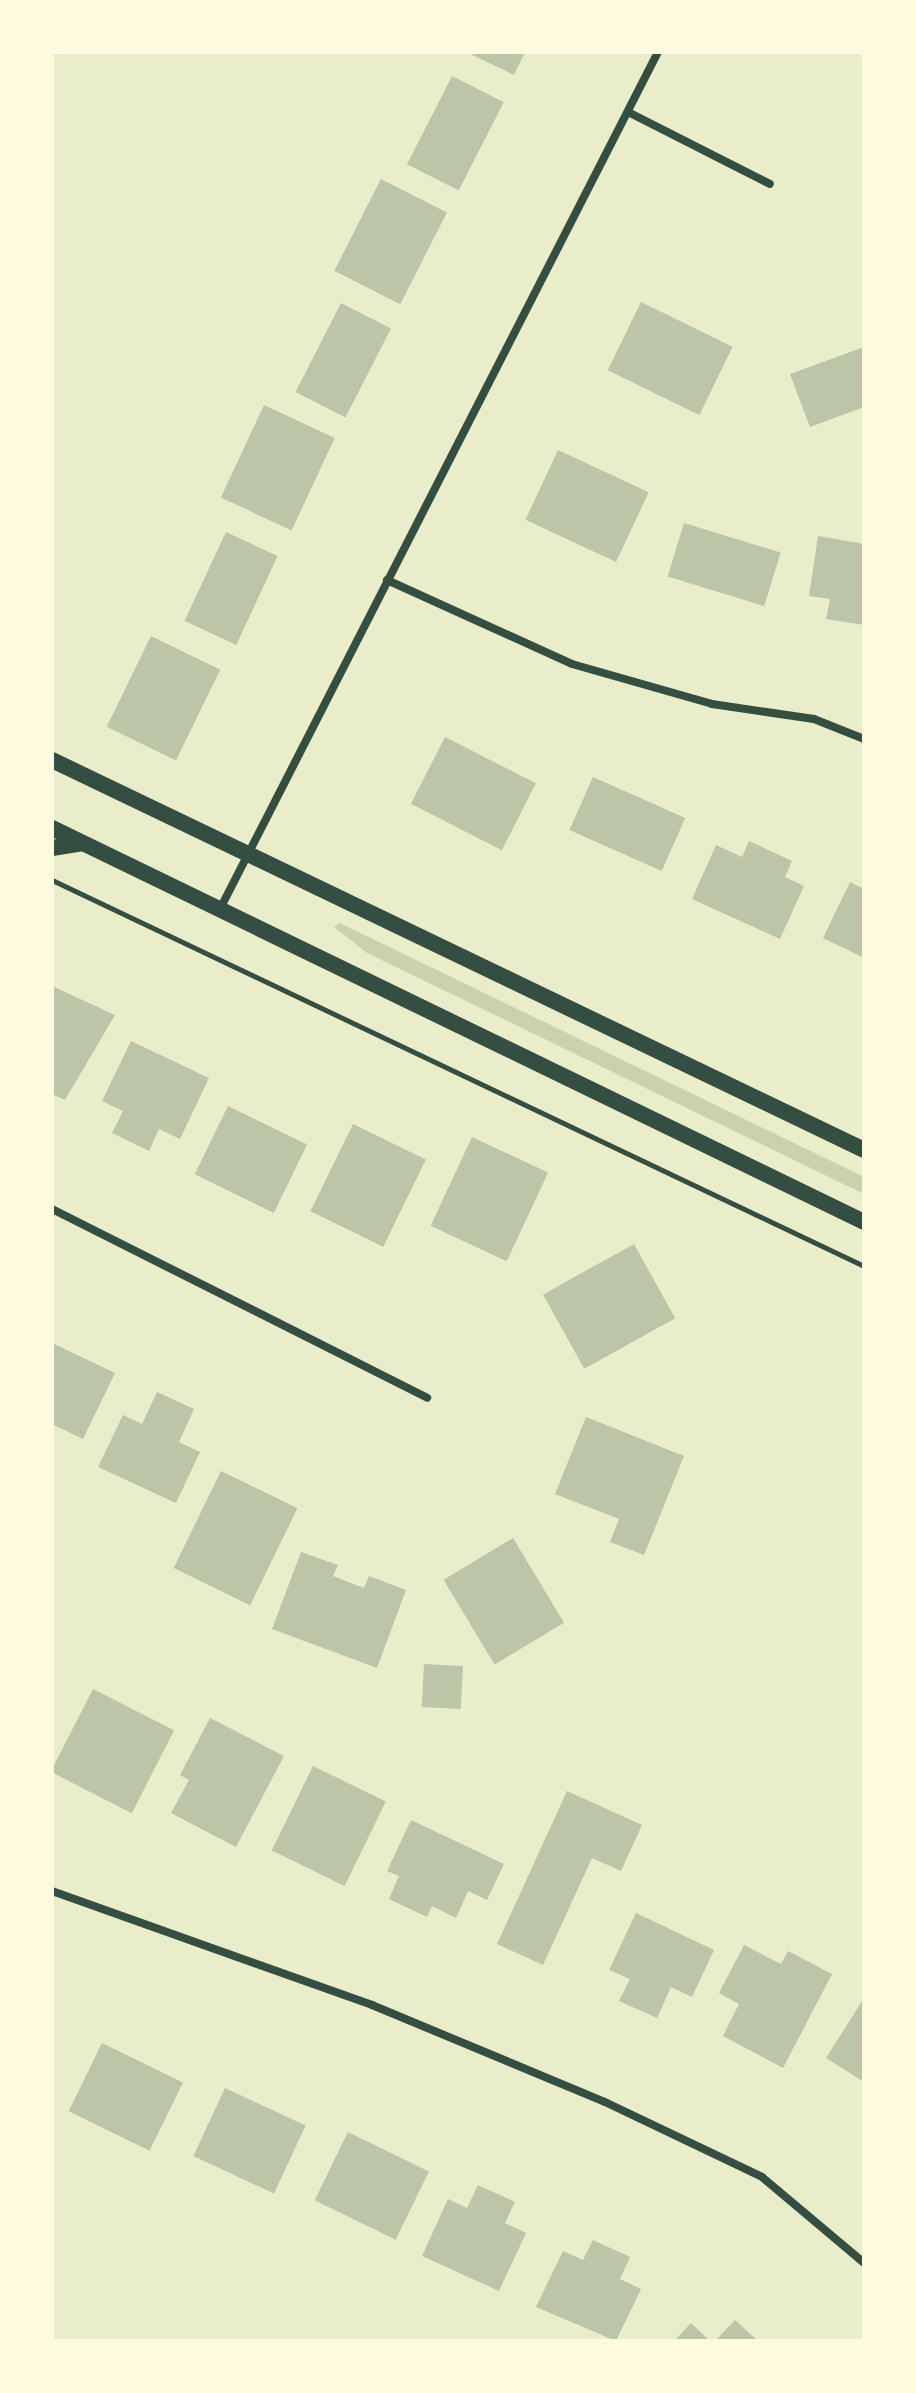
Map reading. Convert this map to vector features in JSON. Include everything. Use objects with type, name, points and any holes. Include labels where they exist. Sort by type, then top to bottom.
[{"type":"main road","points":[[52,760],[252,852],[864,1150]]},
{"type":"main road","points":[[52,828],[864,1222]]},
{"type":"main road","points":[[52,848],[82,843]]},
{"type":"street","points":[[220,909],[252,852],[387,580],[658,52]]},
{"type":"street","points":[[628,112],[770,184]]},
{"type":"street","points":[[387,580],[572,664],[712,704],[814,719],[864,739]]},
{"type":"street","points":[[52,1209],[427,1398]]},
{"type":"street","points":[[52,1891],[372,2005],[605,2102],[762,2177],[864,2263]]},
{"type":"path","points":[[52,880],[864,1266]]},
{"type":"green space","points":[[340,923],[864,1177],[864,1194],[367,953],[334,927]]},
{"type":"building","points":[[466,52],[525,52],[514,75]]},
{"type":"building","points":[[452,76],[504,102],[459,191],[407,164]]},
{"type":"building","points":[[381,179],[447,213],[400,304],[334,271]]},
{"type":"building","points":[[641,302],[733,347],[699,415],[608,370]]},
{"type":"building","points":[[341,303],[391,328],[345,418],[296,392]]},
{"type":"building","points":[[864,347],[864,407],[810,427],[790,374]]},
{"type":"building","points":[[264,405],[335,438],[292,530],[221,497]]},
{"type":"building","points":[[558,450],[649,492],[616,562],[525,520]]},
{"type":"building","points":[[684,523],[781,553],[764,606],[668,577]]},
{"type":"building","points":[[226,532],[278,556],[236,645],[185,621]]},
{"type":"building","points":[[818,536],[864,544],[864,625],[826,619],[830,599],[809,596]]},
{"type":"building","points":[[151,636],[220,670],[176,761],[107,727]]},
{"type":"building","points":[[445,737],[536,783],[502,850],[411,804]]},
{"type":"building","points":[[593,777],[685,818],[662,871],[569,830]]},
{"type":"building","points":[[749,841],[792,861],[785,877],[804,886],[780,939],[692,899],[716,845],[742,857]]},
{"type":"building","points":[[850,882],[864,889],[864,958],[823,938]]},
{"type":"building","points":[[52,986],[115,1015],[65,1100],[52,1094]]},
{"type":"building","points":[[131,1041],[209,1078],[180,1139],[159,1129],[149,1151],[112,1133],[123,1111],[102,1101]]},
{"type":"building","points":[[228,1106],[307,1145],[274,1213],[195,1174]]},
{"type":"building","points":[[353,1124],[426,1160],[383,1247],[310,1211]]},
{"type":"building","points":[[472,1137],[548,1172],[507,1261],[431,1226]]},
{"type":"building","points":[[634,1244],[675,1318],[584,1369],[543,1294]]},
{"type":"building","points":[[52,1343],[115,1373],[83,1439],[52,1424]]},
{"type":"building","points":[[157,1392],[194,1409],[179,1442],[200,1452],[176,1503],[98,1467],[123,1415],[142,1424]]},
{"type":"building","points":[[586,1417],[684,1456],[644,1555],[610,1542],[619,1519],[555,1494]]},
{"type":"building","points":[[221,1471],[297,1508],[250,1605],[174,1568]]},
{"type":"building","points":[[513,1538],[564,1623],[495,1665],[444,1580]]},
{"type":"building","points":[[301,1552],[338,1565],[333,1576],[364,1588],[369,1576],[406,1590],[377,1668],[272,1629]]},
{"type":"building","points":[[424,1664],[463,1666],[461,1709],[422,1707]]},
{"type":"building","points":[[93,1689],[174,1730],[132,1813],[52,1772]]},
{"type":"building","points":[[210,1718],[284,1756],[236,1847],[171,1813],[189,1780],[180,1775]]},
{"type":"building","points":[[313,1766],[386,1802],[345,1886],[272,1850]]},
{"type":"building","points":[[567,1791],[642,1825],[621,1871],[592,1858],[543,1965],[497,1944]]},
{"type":"building","points":[[411,1820],[504,1864],[487,1900],[468,1891],[456,1918],[432,1906],[427,1917],[389,1899],[399,1876],[387,1871]]},
{"type":"building","points":[[636,1913],[714,1950],[692,1997],[671,1987],[657,2018],[619,2001],[630,1979],[609,1970]]},
{"type":"building","points":[[744,1945],[781,1964],[788,1951],[832,1974],[783,2068],[723,2036],[739,2004],[719,1993]]},
{"type":"building","points":[[864,1998],[864,2082],[826,2058]]},
{"type":"building","points":[[102,2043],[183,2082],[150,2151],[69,2111]]},
{"type":"building","points":[[225,2088],[306,2126],[274,2194],[193,2156]]},
{"type":"building","points":[[348,2132],[429,2171],[396,2240],[315,2200]]},
{"type":"building","points":[[478,2185],[515,2202],[505,2223],[526,2233],[499,2291],[422,2256],[448,2199],[467,2208]]},
{"type":"building","points":[[593,2240],[630,2257],[620,2279],[641,2289],[616,2341],[536,2307],[563,2251],[583,2260]]},
{"type":"building","points":[[735,2320],[758,2341],[715,2341]]},
{"type":"building","points":[[691,2323],[710,2341],[674,2341]]}]
